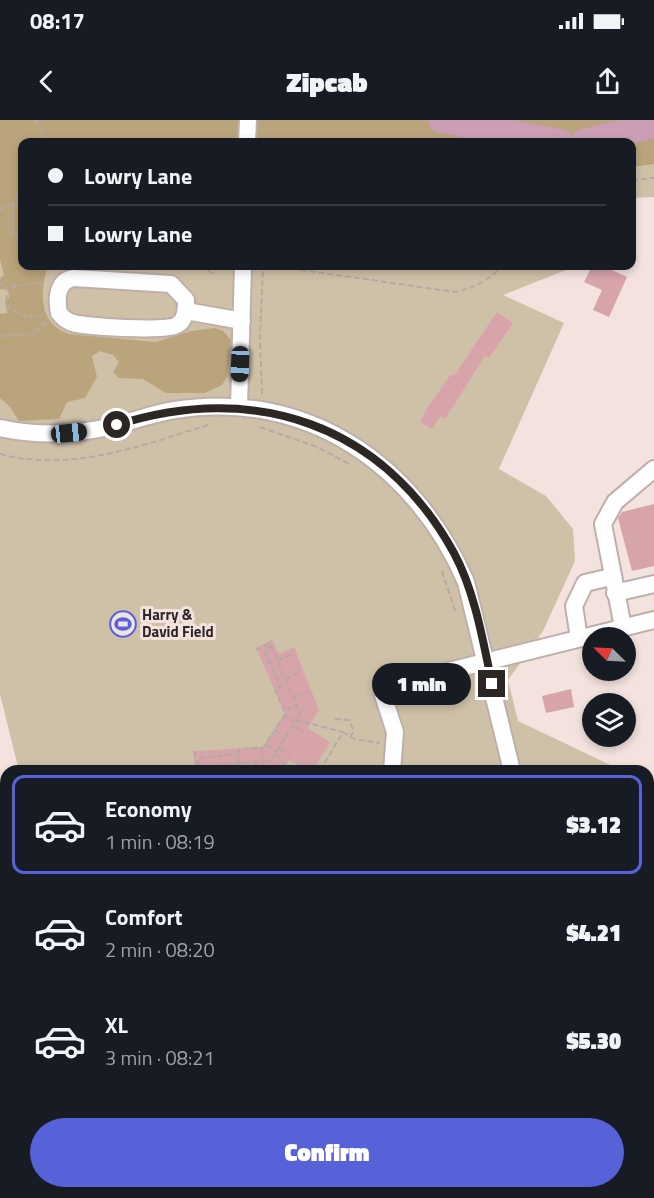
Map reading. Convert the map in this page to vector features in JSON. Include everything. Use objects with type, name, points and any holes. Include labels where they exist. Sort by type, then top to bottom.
[{"type":"street","points":[[247,138],[248,120]]},
{"type":"street","points":[[238,407],[243,270]]},
{"type":"street","points":[[80,278],[171,284],[186,300],[186,311],[182,322],[175,327],[158,330],[73,323],[55,313],[61,286],[68,279],[80,278]]},
{"type":"street","points":[[186,311],[242,321]]},
{"type":"street","points":[[0,428],[46,434],[69,433],[105,428],[173,410],[238,407],[264,410],[324,430],[366,453],[410,490],[454,554],[466,582],[511,765]]},
{"type":"street","points":[[654,469],[615,502],[603,524],[613,585],[623,627],[654,620]]},
{"type":"street","points":[[579,638],[574,606],[585,583],[654,584]]},
{"type":"street","points":[[393,765],[396,732],[383,695],[386,689],[392,685],[582,637]]},
{"type":"path","points":[[35,120],[43,130],[42,138]]},
{"type":"path","points":[[636,180],[654,178]]},
{"type":"path","points":[[18,197],[13,203],[13,232],[18,240]]},
{"type":"path","points":[[0,209],[18,203]]},
{"type":"path","points":[[262,399],[260,338],[263,270]]},
{"type":"path","points":[[302,270],[455,292],[472,288],[492,277],[498,270]]},
{"type":"path","points":[[0,282],[6,288],[8,307],[15,312],[28,318],[55,313]]},
{"type":"path","points":[[6,288],[35,283],[61,286]]},
{"type":"path","points":[[0,336],[33,334],[43,327],[55,313]]},
{"type":"path","points":[[0,454],[49,460],[102,456],[218,422]]},
{"type":"path","points":[[258,427],[317,447],[349,464]]},
{"type":"path","points":[[438,564],[457,616]]},
{"type":"path","points":[[216,757],[216,765],[271,761],[300,714],[270,643],[256,650]]},
{"type":"path","points":[[271,646],[264,650],[280,687]]},
{"type":"path","points":[[272,667],[294,654]]},
{"type":"path","points":[[285,679],[301,671]]},
{"type":"path","points":[[239,763],[238,749],[266,745],[284,716],[285,711],[275,689],[287,684]]},
{"type":"path","points":[[395,703],[470,686]]},
{"type":"path","points":[[293,698],[309,691]]},
{"type":"path","points":[[285,711],[297,706]]},
{"type":"path","points":[[284,716],[343,732],[350,737],[380,743]]},
{"type":"path","points":[[335,718],[349,720],[354,731],[350,737]]},
{"type":"path","points":[[293,726],[303,732]]},
{"type":"path","points":[[274,730],[282,735]]},
{"type":"path","points":[[324,765],[343,732]]},
{"type":"path","points":[[266,745],[287,765]]},
{"type":"path","points":[[261,747],[263,762]]},
{"type":"path","points":[[279,748],[290,755]]},
{"type":"path","points":[[195,751],[196,765]]},
{"type":"path","points":[[199,765],[198,758],[239,754]]},
{"type":"shaded area","points":[[0,120],[654,120],[654,197],[636,198],[636,138],[18,138],[18,270],[566,270],[503,295],[564,323],[499,469],[546,496],[573,529],[575,561],[543,631],[508,680],[518,721],[610,765],[18,765],[0,694]]},
{"type":"shaded area","points":[[0,120],[654,120],[654,164],[636,166],[636,138],[18,138],[18,270],[47,270],[43,297],[47,315],[52,323],[59,330],[69,334],[156,342],[191,331],[215,328],[223,331],[231,340],[227,377],[222,385],[205,393],[166,393],[143,379],[119,378],[113,372],[119,362],[113,355],[100,351],[92,356],[97,377],[85,398],[67,402],[59,419],[19,421],[10,407],[0,398],[0,314],[7,313],[5,299],[9,298],[8,290],[0,289],[0,278],[4,275],[0,260]]},
{"type":"building","points":[[590,270],[612,270],[627,277],[609,317],[593,310],[602,290],[584,282]]},
{"type":"building","points":[[497,312],[513,323],[489,358],[485,356],[445,419],[441,416],[432,429],[420,422],[451,374],[454,376]]},
{"type":"building","points":[[654,504],[654,566],[632,571],[618,518],[622,512]]},
{"type":"building","points":[[272,640],[279,654],[294,647],[319,710],[308,728],[330,742],[317,765],[297,765],[289,760],[286,765],[194,765],[193,751],[263,747],[285,713],[256,648]]},
{"type":"building","points":[[571,689],[574,707],[546,713],[542,696]]},
{"type":"waterway","points":[[441,120],[538,138]]},
{"type":"waterway","points":[[600,138],[654,125]]},
{"type":"place","name":"Harry & David Field","points":[[123,624]]},
{"type":"route","points":[[117,425],[173,410],[238,407],[261,409],[324,430],[366,453],[410,490],[437,526],[454,554],[466,582],[492,684]]}]
